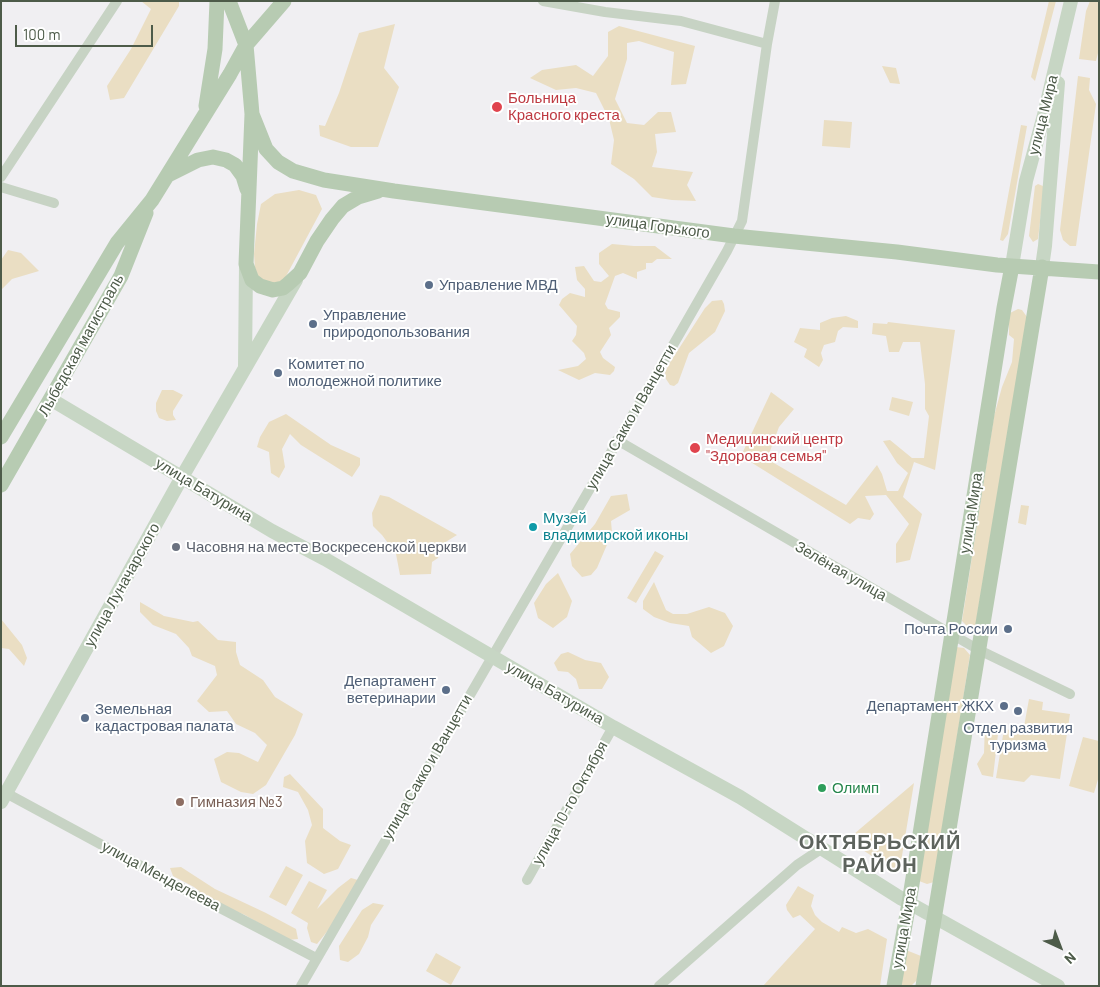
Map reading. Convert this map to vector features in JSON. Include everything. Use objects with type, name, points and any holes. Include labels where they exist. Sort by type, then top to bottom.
[{"type":"main road","points":[[205,113],[215,49],[217,1]]},
{"type":"main road","name":"улица Горького","points":[[229,1],[246,45],[252,114],[250,198]]},
{"type":"main road","name":"Лыбедская магистраль","points":[[1,437],[117,243],[152,200],[246,45],[284,1]]},
{"type":"main road","name":"улица Мира","points":[[894,986],[1026,181],[1071,1]]},
{"type":"main road","name":"улица Мира","points":[[923,986],[980,650],[1045,246],[1061,43]]},
{"type":"main road","name":"улица Горького","points":[[252,114],[266,149],[278,162],[294,172],[324,180],[734,236],[897,252],[1012,266],[1042,266],[1099,272]]},
{"type":"main road","points":[[168,175],[198,160],[213,157],[226,160],[235,165],[243,176],[250,198]]},
{"type":"main road","name":"улица Луначарского","points":[[4,798],[182,477],[317,241],[332,219],[344,206],[358,197],[382,189]]},
{"type":"main road","name":"улица Луначарского","points":[[245,369],[246,264],[250,198]]},
{"type":"main road","name":"Лыбедская магистраль","points":[[1,485],[52,400],[121,276],[152,200]]},
{"type":"main road","points":[[246,264],[252,280],[260,286],[273,290],[283,288],[300,273]]},
{"type":"main road","name":"улица Батурина","points":[[52,400],[614,727],[740,797],[909,903],[1058,986]]},
{"type":"street","points":[[1,177],[116,1]]},
{"type":"street","points":[[543,1],[605,12],[681,21],[767,44]]},
{"type":"street","name":"улица Сакко и Ванцетти","points":[[300,986],[742,222],[767,44],[775,1]]},
{"type":"street","points":[[1,187],[54,203]]},
{"type":"street","name":"Зелёная улица","points":[[617,440],[980,650],[1070,694]]},
{"type":"street","name":"улица 10-го Октября","points":[[527,880],[614,727]]},
{"type":"street","name":"улица Менделеева","points":[[4,798],[316,958]]},
{"type":"street","points":[[659,986],[797,865],[821,849]]},
{"type":"shaded area","points":[[141,1],[179,1],[179,6],[124,98],[110,100],[107,86],[131,49],[151,9]]},
{"type":"shaded area","points":[[1049,1],[1056,1],[1035,81],[1031,77]]},
{"type":"shaded area","points":[[1090,1],[1099,1],[1099,49],[1096,61],[1079,59],[1086,11]]},
{"type":"shaded area","points":[[395,24],[384,68],[399,87],[378,147],[351,147],[320,136],[319,125],[325,126],[339,93],[359,33]]},
{"type":"shaded area","points":[[619,26],[695,46],[686,84],[671,85],[674,52],[639,41],[627,43],[627,59],[615,99],[627,123],[644,125],[658,112],[671,112],[676,132],[655,134],[657,152],[652,167],[693,172],[687,185],[696,201],[652,197],[634,179],[611,164],[614,140],[609,119],[596,93],[576,88],[556,90],[530,78],[542,70],[576,65],[593,76],[608,56],[608,32]]},
{"type":"shaded area","points":[[882,66],[896,68],[900,84],[890,83]]},
{"type":"shaded area","points":[[1078,76],[1090,78],[1089,90],[1096,104],[1076,246],[1070,246],[1063,240],[1060,230]]},
{"type":"shaded area","points":[[824,120],[852,122],[850,148],[822,146]]},
{"type":"shaded area","points":[[1021,125],[1027,126],[1008,234],[1003,241],[1000,240]]},
{"type":"shaded area","points":[[1038,184],[1044,188],[1038,239],[1033,242],[1029,236],[1035,186]]},
{"type":"shaded area","points":[[299,190],[316,195],[322,209],[284,280],[275,285],[264,281],[258,276],[255,268],[254,254],[261,204],[275,194]]},
{"type":"shaded area","points":[[612,244],[655,246],[672,259],[657,259],[652,263],[646,263],[646,269],[637,272],[637,279],[623,273],[615,276],[605,304],[608,309],[620,312],[620,317],[609,328],[611,335],[600,352],[603,358],[615,367],[614,371],[610,375],[595,373],[579,380],[558,370],[578,366],[586,359],[584,353],[572,341],[576,335],[577,326],[559,305],[562,299],[570,293],[585,297],[585,289],[577,280],[575,267],[584,266],[594,281],[601,282],[609,276],[599,264],[599,253]]},
{"type":"shaded area","points":[[8,250],[21,253],[39,271],[12,279],[1,290],[1,260]]},
{"type":"shaded area","points":[[722,300],[725,311],[715,332],[689,353],[678,383],[674,386],[670,385],[666,379],[665,372],[669,364],[705,308],[712,301]]},
{"type":"shaded area","points":[[1018,309],[1022,310],[1027,317],[975,629],[968,627],[962,621],[994,416],[1002,387],[1012,362],[1014,339],[1009,335],[1009,318],[1010,313]]},
{"type":"shaded area","points":[[846,316],[858,321],[858,328],[843,327],[838,331],[835,342],[824,345],[821,353],[823,360],[819,367],[804,357],[807,349],[794,342],[800,328],[820,330],[820,323],[832,318]]},
{"type":"shaded area","points":[[888,322],[955,330],[935,470],[914,462],[903,497],[922,514],[910,560],[896,563],[896,544],[909,524],[886,495],[865,496],[874,514],[870,520],[858,518],[850,524],[741,456],[771,392],[794,409],[779,427],[767,459],[846,505],[877,465],[887,491],[898,491],[908,473],[897,463],[883,441],[890,440],[912,458],[924,458],[929,416],[925,409],[925,384],[920,342],[903,342],[899,352],[889,352],[886,336],[872,334],[873,323],[887,324]]},
{"type":"shaded area","points":[[162,390],[173,390],[183,395],[173,411],[176,420],[167,421],[159,418],[156,411],[156,403]]},
{"type":"shaded area","points":[[892,397],[913,402],[909,416],[889,410]]},
{"type":"shaded area","points":[[286,414],[331,445],[360,458],[360,465],[352,477],[301,445],[290,434],[282,449],[285,467],[279,478],[271,473],[269,452],[257,447],[260,437],[269,422]]},
{"type":"shaded area","points":[[627,494],[630,510],[611,521],[612,533],[597,568],[591,575],[582,577],[572,566],[570,554],[595,524],[611,496]]},
{"type":"shaded area","points":[[380,495],[389,497],[457,535],[444,543],[438,558],[432,562],[431,574],[400,575],[396,554],[373,526],[372,513]]},
{"type":"shaded area","points":[[1021,505],[1029,506],[1026,525],[1018,523]]},
{"type":"shaded area","points":[[655,551],[664,556],[636,603],[627,598]]},
{"type":"shaded area","points":[[558,573],[572,601],[567,617],[553,628],[538,618],[534,603],[546,584]]},
{"type":"shaded area","points":[[654,582],[666,610],[673,614],[687,614],[709,607],[725,613],[733,626],[724,646],[711,653],[692,637],[689,626],[670,623],[654,617],[643,609],[643,601]]},
{"type":"shaded area","points":[[140,602],[164,616],[193,622],[198,621],[218,640],[236,642],[236,652],[240,665],[263,680],[275,697],[303,714],[295,735],[266,785],[253,794],[241,792],[221,782],[214,759],[227,752],[239,753],[258,762],[267,745],[255,733],[236,724],[227,711],[209,712],[197,701],[217,675],[215,666],[192,656],[189,648],[176,634],[153,625],[140,612]]},
{"type":"shaded area","points":[[1,619],[22,645],[27,658],[24,666],[9,649],[1,648]]},
{"type":"shaded area","points":[[956,647],[964,648],[970,655],[934,882],[927,884],[919,881]]},
{"type":"shaded area","points":[[568,652],[585,660],[601,663],[609,677],[602,689],[579,689],[576,679],[568,672],[558,671],[554,663],[561,654]]},
{"type":"shaded area","points":[[1029,699],[1043,702],[1042,710],[1070,714],[1060,779],[1031,775],[1024,782],[996,778],[1004,729],[1023,732]]},
{"type":"shaded area","points":[[985,723],[993,724],[998,734],[993,777],[982,775],[977,764],[984,753]]},
{"type":"shaded area","points":[[1083,737],[1099,741],[1099,776],[1094,793],[1069,786]]},
{"type":"shaded area","points":[[290,774],[323,809],[323,828],[340,841],[351,845],[338,869],[324,874],[307,863],[305,841],[312,825],[308,810],[298,792],[283,787],[284,777]]},
{"type":"shaded area","points":[[914,783],[900,868],[895,871],[855,845],[854,834]]},
{"type":"shaded area","points":[[286,866],[303,875],[286,906],[269,897]]},
{"type":"shaded area","points":[[181,867],[215,889],[296,929],[298,939],[287,940],[245,915],[214,903],[194,887],[173,876],[170,868]]},
{"type":"shaded area","points":[[351,878],[358,880],[334,923],[317,944],[311,942],[307,928],[308,923],[291,913],[309,881],[327,890],[317,909]]},
{"type":"shaded area","points":[[798,886],[814,895],[811,906],[815,915],[822,922],[839,932],[842,927],[856,933],[868,929],[887,939],[880,986],[763,986],[815,929],[800,915],[793,918],[787,910],[786,905]]},
{"type":"shaded area","points":[[373,903],[384,905],[371,925],[368,937],[359,954],[348,962],[340,960],[339,946],[362,910]]},
{"type":"shaded area","points":[[906,950],[921,956],[917,980],[911,986],[900,986]]},
{"type":"shaded area","points":[[436,953],[461,967],[451,985],[426,971]]},
{"type":"place","name":"Больница Красного креста","points":[[497,107]]},
{"type":"place","name":"Управление МВД","points":[[429,285]]},
{"type":"place","name":"Управление природопользования","points":[[313,324]]},
{"type":"place","name":"Комитет по молодежной политике","points":[[278,373]]},
{"type":"place","name":"Медицинский центр \"Здоровая семья\"","points":[[695,448]]},
{"type":"place","name":"Музей владимирской иконы","points":[[533,527]]},
{"type":"place","name":"Часовня на месте Воскресенской церкви","points":[[176,547]]},
{"type":"place","name":"Почта России","points":[[1008,629]]},
{"type":"place","name":"Департамент ветеринарии","points":[[446,690]]},
{"type":"place","name":"Департамент ЖКХ","points":[[1004,706]]},
{"type":"place","name":"Отдел развития туризма","points":[[1018,711]]},
{"type":"place","name":"Земельная кадастровая палата","points":[[85,718]]},
{"type":"place","name":"Олимп","points":[[822,788]]},
{"type":"place","name":"Гимназия №3","points":[[180,802]]},
{"type":"district","name":"ОКТЯБРЬСКИЙ РАЙОН","points":[[880,854]]}]
